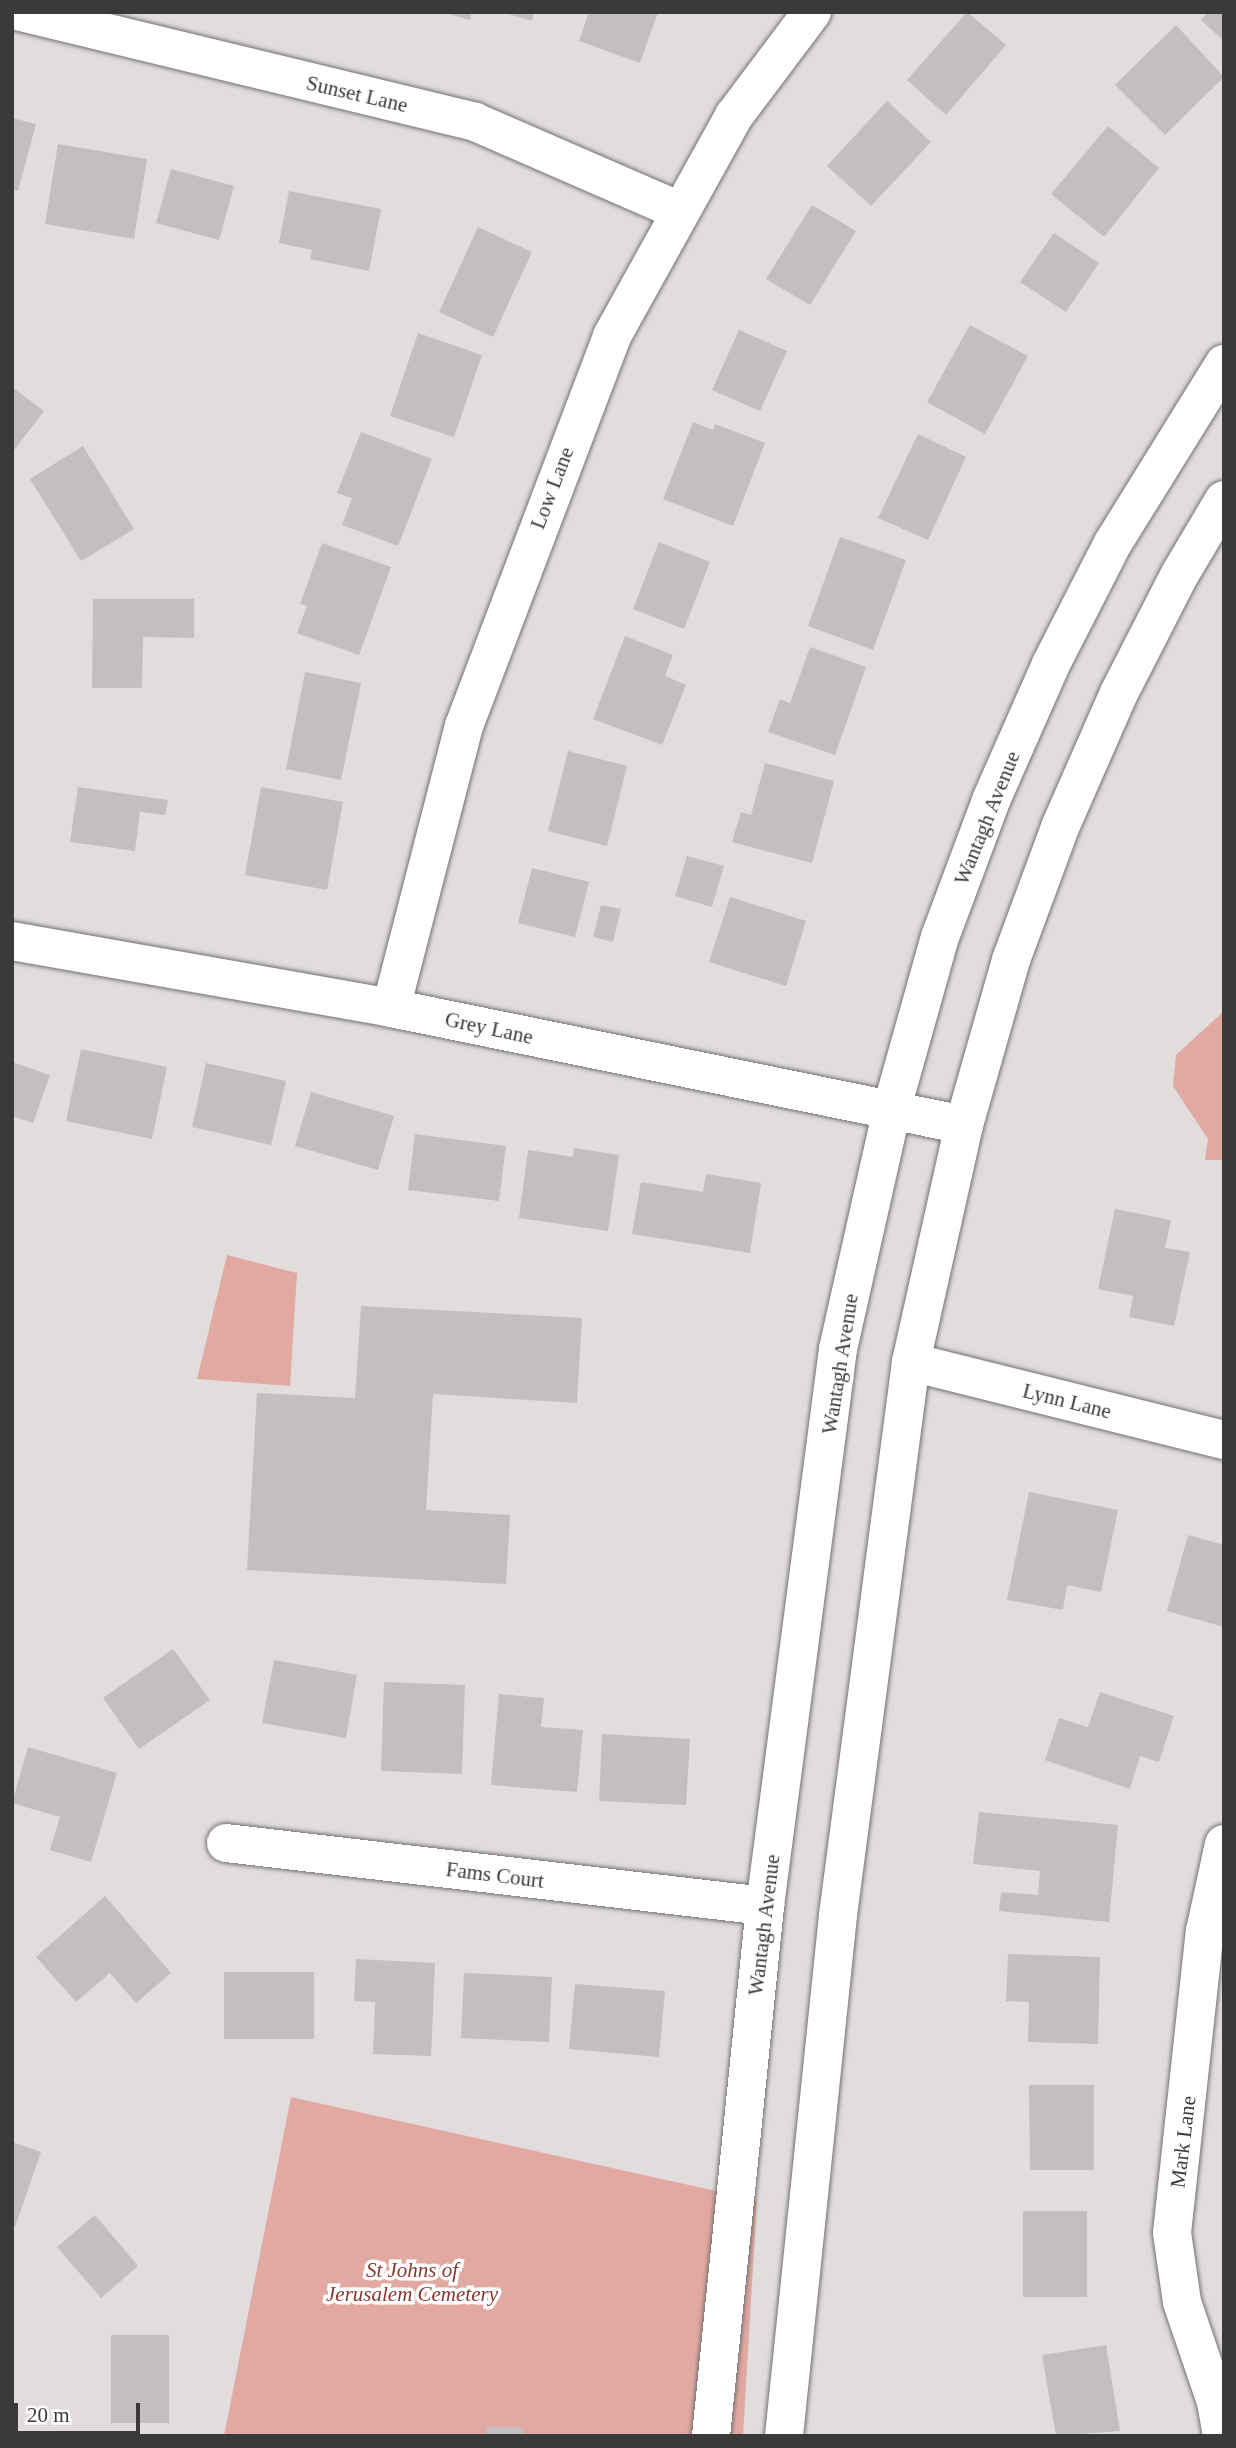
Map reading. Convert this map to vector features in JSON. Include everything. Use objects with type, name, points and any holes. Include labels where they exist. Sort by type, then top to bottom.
[{"type":"street","name":"Sunset Lane","points":[[21,12],[475,122],[680,211]]},
{"type":"street","name":"Low Lane","points":[[391,1008],[464,726],[489,650],[612,336],[734,116],[812,12]]},
{"type":"street","name":"Wantagh Avenue","points":[[719,2435],[765,1906],[838,1349],[891,1110],[940,937],[992,799],[1051,664],[1113,544],[1224,364]]},
{"type":"street","points":[[784,2436],[838,1915],[911,1362],[964,1125],[1010,960],[1061,825],[1125,681],[1224,500]]},
{"type":"street","name":"Grey Lane","points":[[12,941],[391,1008],[964,1125]]},
{"type":"street","name":"Lynn Lane","points":[[911,1362],[1224,1440]]},
{"type":"street","name":"Fams Court","points":[[226,1843],[765,1906]]},
{"type":"street","name":"Mark Lane","points":[[1222,2436],[1216,2402],[1182,2302],[1172,2233],[1209,2051],[1205,1931],[1224,1844]]},
{"type":"green space","points":[[1224,1011],[1224,1160],[1205,1160],[1208,1139],[1173,1086],[1176,1055]]},
{"type":"green space","points":[[227,1255],[297,1273],[290,1386],[197,1379]]},
{"type":"green space","name":"St Johns of Jerusalem Cemetery","points":[[291,2097],[757,2200],[743,2436],[224,2436]]},
{"type":"building","points":[[442,12],[472,12],[470,20]]},
{"type":"building","points":[[501,12],[534,12],[532,21]]},
{"type":"building","points":[[589,12],[658,12],[640,63],[579,41]]},
{"type":"building","points":[[967,12],[1006,45],[946,115],[907,80]]},
{"type":"building","points":[[1208,12],[1224,12],[1224,41],[1201,20]]},
{"type":"building","points":[[1176,25],[1224,77],[1165,135],[1115,85]]},
{"type":"building","points":[[887,101],[931,142],[871,206],[827,166]]},
{"type":"building","points":[[12,118],[36,124],[18,191],[12,190]]},
{"type":"building","points":[[1108,126],[1159,168],[1104,237],[1051,194]]},
{"type":"building","points":[[58,144],[147,159],[134,239],[45,224]]},
{"type":"building","points":[[171,169],[234,186],[219,240],[156,223]]},
{"type":"building","points":[[289,191],[381,209],[369,271],[310,259],[312,250],[279,243]]},
{"type":"building","points":[[812,205],[856,231],[810,305],[766,279]]},
{"type":"building","points":[[478,227],[532,252],[493,337],[439,312]]},
{"type":"building","points":[[1054,233],[1099,263],[1066,312],[1020,282]]},
{"type":"building","points":[[970,325],[1028,356],[985,434],[927,402]]},
{"type":"building","points":[[739,330],[787,351],[760,411],[712,390]]},
{"type":"building","points":[[418,333],[482,355],[454,437],[390,416]]},
{"type":"building","points":[[12,387],[44,411],[12,453]]},
{"type":"building","points":[[693,422],[713,430],[715,424],[765,443],[733,526],[663,499]]},
{"type":"building","points":[[361,432],[432,459],[398,546],[342,525],[352,498],[337,493]]},
{"type":"building","points":[[918,434],[966,457],[928,540],[878,518]]},
{"type":"building","points":[[83,446],[134,529],[81,561],[30,479]]},
{"type":"building","points":[[840,537],[906,560],[873,650],[808,626]]},
{"type":"building","points":[[659,542],[710,562],[684,629],[633,609]]},
{"type":"building","points":[[322,543],[391,567],[359,655],[297,633],[307,606],[300,604]]},
{"type":"building","points":[[93,599],[194,599],[194,638],[143,637],[142,688],[92,688]]},
{"type":"building","points":[[625,636],[673,655],[665,676],[686,685],[662,745],[593,719]]},
{"type":"building","points":[[810,647],[866,667],[835,755],[768,732],[780,699],[790,703]]},
{"type":"building","points":[[305,672],[361,683],[341,780],[286,769]]},
{"type":"building","points":[[568,751],[627,766],[607,846],[548,831]]},
{"type":"building","points":[[765,763],[834,781],[812,863],[732,842],[741,812],[751,815]]},
{"type":"building","points":[[78,787],[168,800],[165,815],[140,812],[135,851],[70,842]]},
{"type":"building","points":[[261,787],[343,802],[327,890],[245,875]]},
{"type":"building","points":[[687,856],[724,866],[712,907],[675,896]]},
{"type":"building","points":[[532,868],[589,882],[575,937],[518,923]]},
{"type":"building","points":[[730,897],[806,921],[786,986],[709,962]]},
{"type":"building","points":[[601,905],[621,909],[613,942],[593,937]]},
{"type":"building","points":[[81,1049],[167,1067],[152,1139],[66,1121]]},
{"type":"building","points":[[12,1062],[50,1075],[33,1123],[12,1116]]},
{"type":"building","points":[[206,1063],[286,1081],[271,1145],[192,1127]]},
{"type":"building","points":[[311,1092],[394,1116],[378,1170],[295,1146]]},
{"type":"building","points":[[415,1134],[506,1146],[499,1201],[408,1190]]},
{"type":"building","points":[[574,1148],[619,1155],[608,1231],[519,1218],[528,1150],[573,1157]]},
{"type":"building","points":[[706,1174],[761,1183],[750,1253],[632,1234],[641,1182],[703,1192]]},
{"type":"building","points":[[1115,1209],[1171,1220],[1165,1248],[1190,1252],[1174,1326],[1129,1317],[1133,1296],[1098,1289]]},
{"type":"building","points":[[361,1306],[582,1318],[577,1403],[433,1394],[426,1510],[510,1515],[506,1584],[247,1570],[257,1393],[355,1398]]},
{"type":"building","points":[[1029,1492],[1118,1510],[1101,1592],[1067,1585],[1063,1610],[1007,1600]]},
{"type":"building","points":[[1188,1535],[1224,1545],[1224,1627],[1167,1611]]},
{"type":"building","points":[[173,1649],[210,1700],[139,1749],[103,1698]]},
{"type":"building","points":[[274,1660],[357,1675],[346,1738],[262,1723]]},
{"type":"building","points":[[384,1682],[465,1685],[462,1774],[381,1771]]},
{"type":"building","points":[[1100,1692],[1174,1716],[1159,1762],[1140,1756],[1130,1789],[1045,1760],[1059,1718],[1088,1727]]},
{"type":"building","points":[[499,1694],[544,1698],[541,1727],[583,1730],[577,1792],[491,1785]]},
{"type":"building","points":[[602,1734],[690,1739],[686,1805],[599,1801]]},
{"type":"building","points":[[28,1747],[117,1773],[91,1862],[50,1850],[60,1817],[12,1803]]},
{"type":"building","points":[[979,1812],[1118,1825],[1109,1922],[999,1911],[1001,1892],[1038,1895],[1040,1871],[973,1864]]},
{"type":"building","points":[[105,1896],[171,1973],[136,2003],[110,1973],[76,2002],[36,1957]]},
{"type":"building","points":[[1008,1954],[1100,1957],[1098,2044],[1028,2042],[1029,2002],[1006,2001]]},
{"type":"building","points":[[356,1959],[435,1963],[431,2056],[373,2054],[375,2002],[354,2001]]},
{"type":"building","points":[[224,1972],[314,1972],[314,2039],[224,2039]]},
{"type":"building","points":[[464,1973],[552,1977],[549,2042],[461,2038]]},
{"type":"building","points":[[575,1984],[665,1991],[659,2057],[569,2049]]},
{"type":"building","points":[[1029,2085],[1094,2085],[1094,2170],[1030,2170]]},
{"type":"building","points":[[12,2142],[41,2152],[15,2227],[12,2226]]},
{"type":"building","points":[[1023,2211],[1087,2211],[1087,2297],[1023,2297]]},
{"type":"building","points":[[95,2215],[138,2266],[101,2298],[57,2247]]},
{"type":"building","points":[[111,2335],[169,2335],[169,2423],[111,2423]]},
{"type":"building","points":[[1106,2345],[1120,2431],[1056,2436],[1042,2355]]},
{"type":"building","points":[[486,2427],[523,2427],[523,2436],[486,2436]]}]
